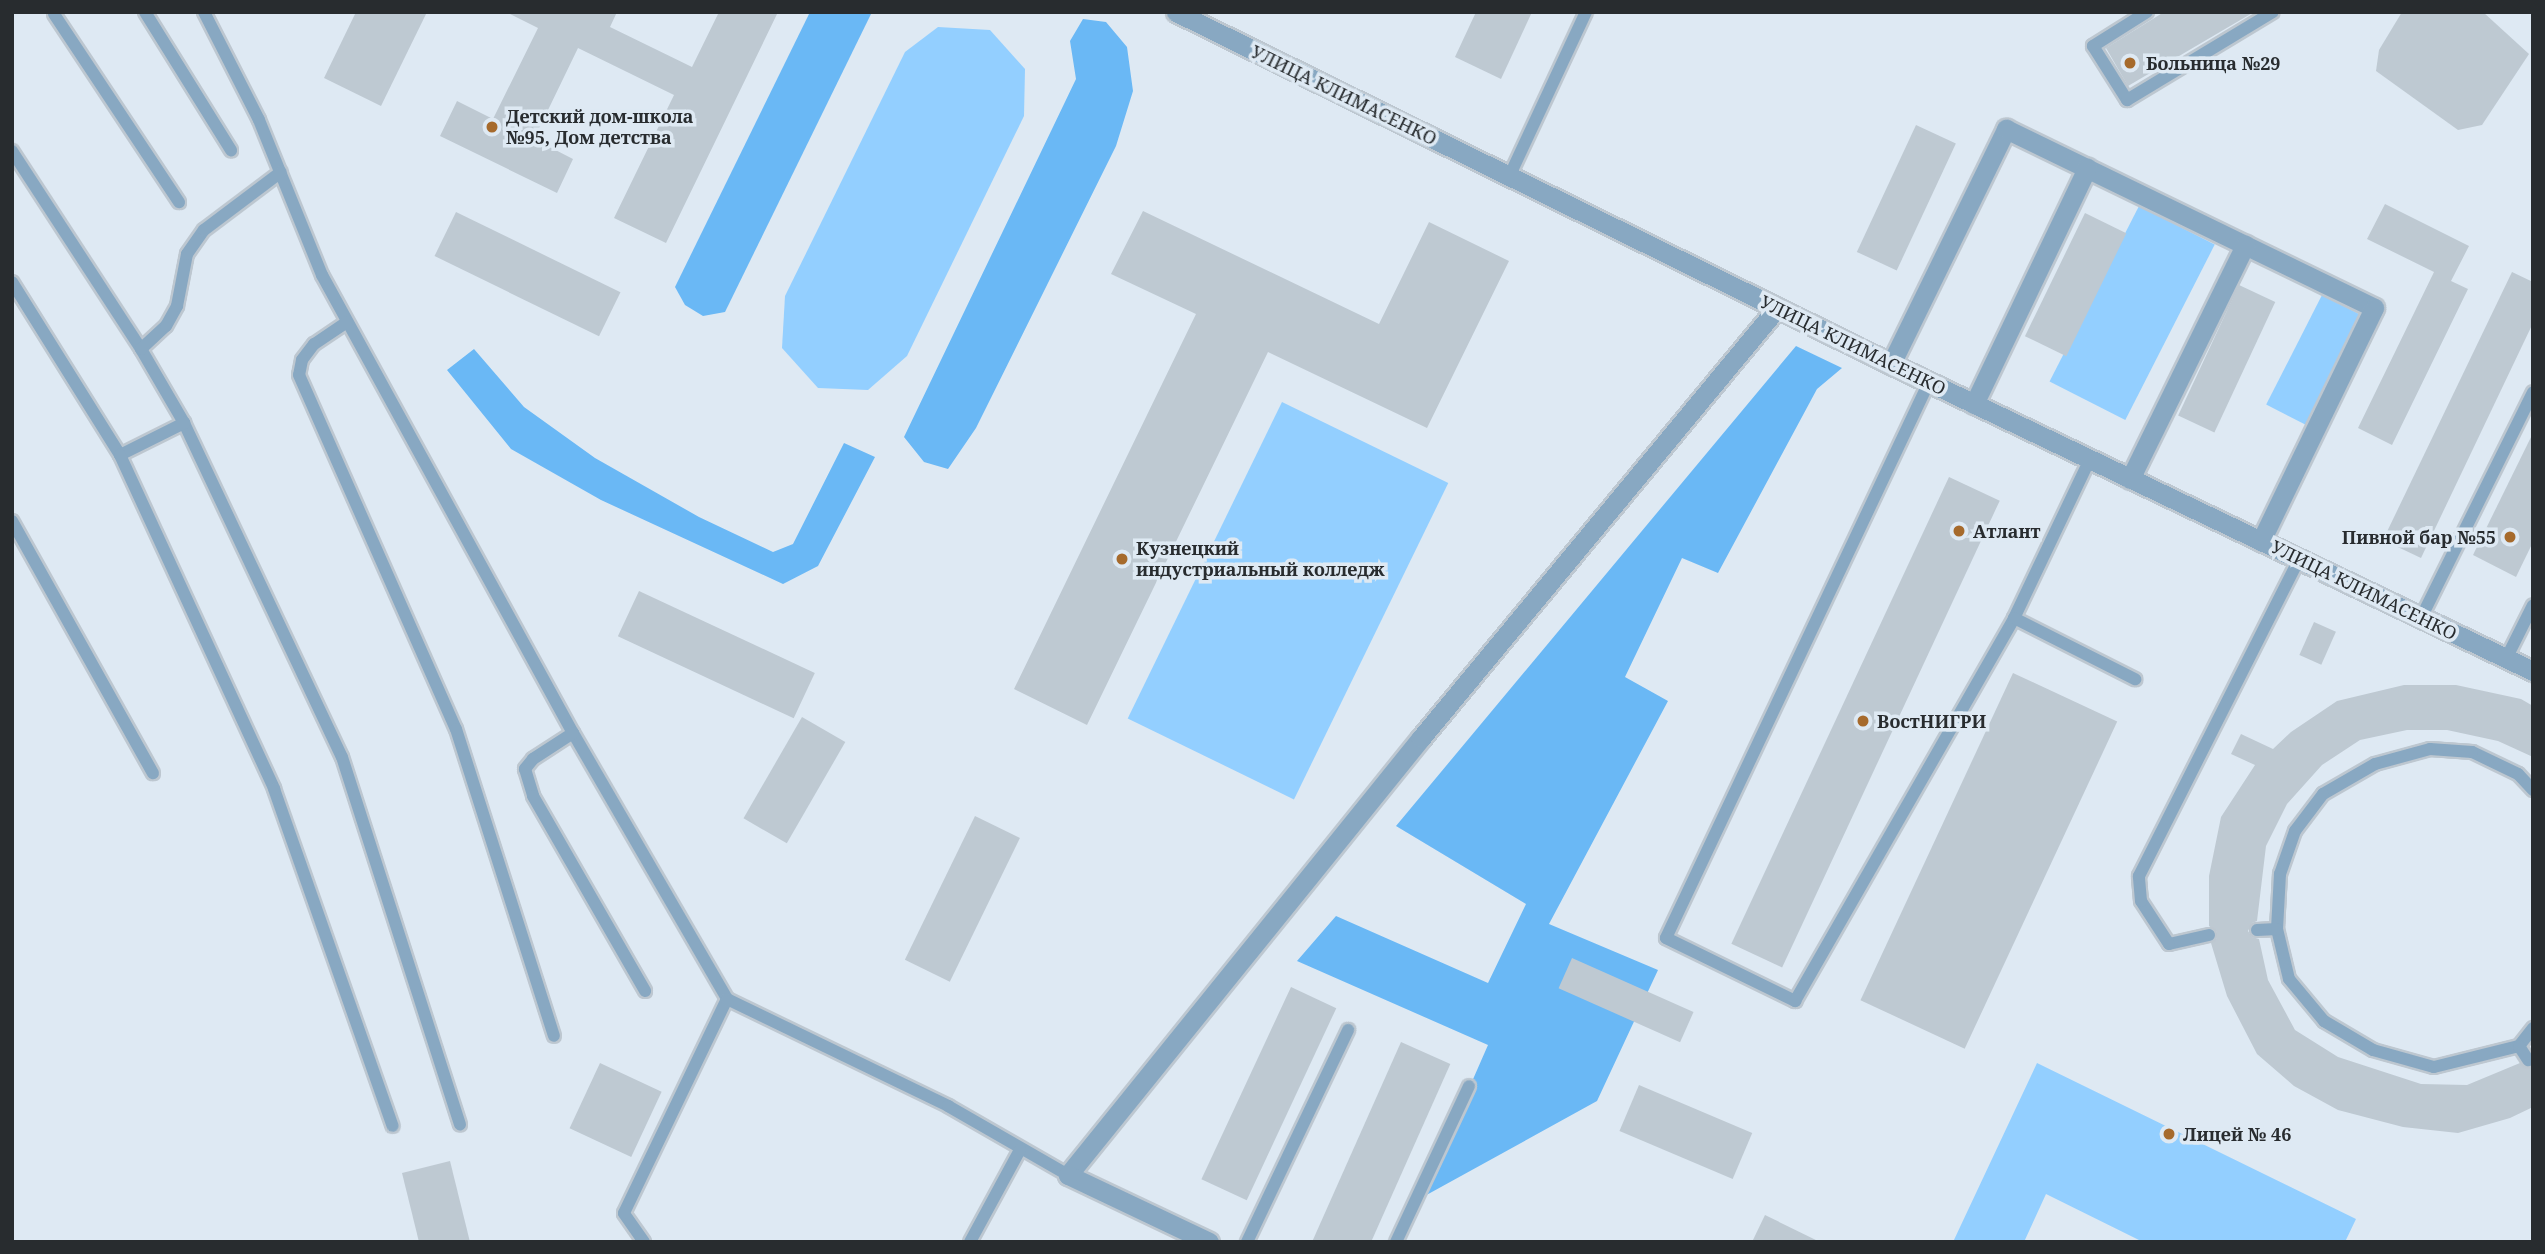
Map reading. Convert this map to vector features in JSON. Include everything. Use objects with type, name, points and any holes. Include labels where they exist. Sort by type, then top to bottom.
[{"type":"street","name":"УЛИЦА КЛИМАСЕНКО","points":[[1175,12],[1891,364],[2533,671]]},
{"type":"street","points":[[1891,364],[2007,129],[2374,308],[2261,541]]},
{"type":"street","points":[[1974,404],[2087,168]]},
{"type":"street","points":[[2130,478],[2245,245]]},
{"type":"street","points":[[1209,1242],[1068,1175],[1421,738],[1777,308]]},
{"type":"lane","points":[[145,12],[231,150]]},
{"type":"lane","points":[[204,12],[259,120],[322,275],[573,733],[727,999],[948,1106],[1020,1150],[1068,1175]]},
{"type":"lane","points":[[1509,177],[1586,12]]},
{"type":"lane","points":[[2147,12],[2093,47],[2127,100],[2273,12]]},
{"type":"lane","points":[[55,13],[179,202]]},
{"type":"lane","points":[[12,151],[141,349],[184,423],[342,757],[460,1125]]},
{"type":"lane","points":[[141,349],[166,326],[177,306],[187,254],[204,230],[281,172]]},
{"type":"lane","points":[[12,282],[120,455],[274,789],[393,1126]]},
{"type":"lane","points":[[347,322],[314,344],[302,360],[299,375],[456,729],[554,1036]]},
{"type":"lane","points":[[1929,382],[1666,937],[1796,1001],[2014,618],[2090,459]]},
{"type":"lane","points":[[2421,618],[2533,392]]},
{"type":"lane","points":[[120,455],[184,423]]},
{"type":"lane","points":[[12,521],[153,773]]},
{"type":"lane","points":[[2209,935],[2169,944],[2141,901],[2138,876],[2299,559]]},
{"type":"lane","points":[[2506,659],[2533,605]]},
{"type":"lane","points":[[2014,618],[2135,679]]},
{"type":"lane","points":[[573,733],[533,759],[525,769],[533,796],[645,991]]},
{"type":"lane","points":[[2533,790],[2518,774],[2472,752],[2430,749],[2375,764],[2323,794],[2295,831],[2280,874],[2277,929],[2289,979],[2324,1021],[2373,1050],[2434,1067],[2519,1046],[2533,1028]]},
{"type":"lane","points":[[2257,930],[2277,929]]},
{"type":"lane","points":[[644,1242],[624,1213],[727,999]]},
{"type":"lane","points":[[1247,1242],[1348,1030]]},
{"type":"lane","points":[[2519,1046],[2528,1060]]},
{"type":"lane","points":[[1396,1242],[1469,1086]]},
{"type":"lane","points":[[970,1242],[1020,1150]]},
{"type":"shaded area","points":[[810,12],[872,12],[725,312],[703,316],[685,305],[675,287]]},
{"type":"shaded area","points":[[1083,19],[1106,22],[1127,47],[1133,91],[1116,146],[976,428],[948,469],[924,462],[904,437],[1076,79],[1070,41]]},
{"type":"shaded area","points":[[938,27],[990,30],[1025,69],[1024,116],[907,356],[868,390],[818,388],[782,348],[785,296],[905,52]]},
{"type":"shaded area","points":[[2139,206],[2215,245],[2125,420],[2050,382]]},
{"type":"shaded area","points":[[2322,295],[2363,316],[2307,425],[2266,405]]},
{"type":"shaded area","points":[[1796,346],[1842,368],[1817,389],[1718,573],[1682,558],[1625,677],[1668,701],[1549,924],[1658,970],[1597,1101],[1421,1198],[1488,1045],[1297,961],[1336,916],[1488,983],[1526,904],[1396,826]]},
{"type":"shaded area","points":[[474,349],[524,407],[595,458],[699,517],[773,552],[793,544],[844,443],[875,457],[818,566],[783,584],[601,500],[511,449],[447,370]]},
{"type":"shaded area","points":[[1282,402],[1448,483],[1294,799],[1128,718]]},
{"type":"shaded area","points":[[2037,1063],[2356,1219],[2345,1242],[2143,1242],[2046,1194],[2024,1242],[1953,1242]]},
{"type":"building","points":[[356,12],[427,12],[381,106],[324,78]]},
{"type":"building","name":"Детский дом-школа №95, Дом детства","points":[[506,12],[617,12],[610,27],[692,67],[719,12],[778,12],[666,243],[614,218],[674,95],[578,48],[534,139],[573,159],[557,193],[440,136],[457,101],[493,119],[538,28]]},
{"type":"building","points":[[1476,12],[1532,12],[1501,79],[1455,57]]},
{"type":"building","points":[[2164,12],[2254,12],[2128,86],[2106,48]]},
{"type":"building","points":[[2402,12],[2483,12],[2529,54],[2482,125],[2458,130],[2376,71],[2379,50]]},
{"type":"building","points":[[1916,125],[1956,144],[1897,270],[1857,252]]},
{"type":"building","points":[[2385,204],[2469,246],[2451,281],[2468,289],[2392,445],[2358,428],[2434,272],[2367,239]]},
{"type":"building","name":"Кузнецкий индустриальный колледж","points":[[1143,211],[1379,324],[1429,222],[1509,261],[1427,428],[1268,352],[1087,725],[1014,689],[1196,314],[1111,274]]},
{"type":"building","points":[[456,212],[620,292],[599,336],[435,256]]},
{"type":"building","points":[[2085,213],[2126,233],[2066,356],[2025,336]]},
{"type":"building","points":[[2512,272],[2533,282],[2533,323],[2421,558],[2383,540]]},
{"type":"building","points":[[2239,285],[2275,302],[2214,432],[2178,416]]},
{"type":"building","points":[[2533,433],[2533,542],[2516,577],[2473,555]]},
{"type":"building","name":"ВостНИГРИ","points":[[1949,477],[2000,501],[1782,967],[1731,944]]},
{"type":"building","points":[[639,591],[815,673],[794,718],[618,636]]},
{"type":"building","points":[[2314,622],[2336,632],[2321,665],[2299,655]]},
{"type":"building","points":[[2013,673],[2117,722],[1965,1049],[1860,1000]]},
{"type":"building","points":[[2404,685],[2456,685],[2521,699],[2533,706],[2533,757],[2498,741],[2447,730],[2407,730],[2360,740],[2322,765],[2287,804],[2266,846],[2257,921],[2252,923],[2248,931],[2252,937],[2259,939],[2268,980],[2295,1030],[2338,1057],[2421,1084],[2467,1085],[2520,1063],[2525,1068],[2533,1067],[2533,1107],[2510,1118],[2458,1133],[2403,1127],[2338,1110],[2294,1086],[2257,1054],[2227,996],[2211,943],[2217,938],[2217,932],[2209,926],[2209,876],[2221,817],[2255,765],[2231,754],[2241,734],[2273,749],[2291,732],[2337,701]]},
{"type":"building","points":[[802,717],[845,742],[787,843],[744,818]]},
{"type":"building","points":[[975,816],[1020,838],[950,982],[905,960]]},
{"type":"building","points":[[1572,958],[1694,1012],[1680,1042],[1559,988]]},
{"type":"building","points":[[1291,987],[1336,1008],[1247,1200],[1201,1179]]},
{"type":"building","points":[[1401,1042],[1450,1064],[1371,1242],[1312,1242]]},
{"type":"building","points":[[600,1063],[662,1092],[631,1157],[570,1128]]},
{"type":"building","points":[[1639,1085],[1752,1133],[1733,1179],[1619,1131]]},
{"type":"building","points":[[450,1161],[470,1242],[419,1242],[402,1173]]},
{"type":"building","points":[[1765,1215],[1820,1242],[1752,1242]]},
{"type":"place","name":"Больница №29","points":[[2130,63]]},
{"type":"place","name":"Детский дом-школа №95, Дом детства","points":[[492,127]]},
{"type":"place","name":"Атлант","points":[[1959,531]]},
{"type":"place","name":"Пивной бар №55","points":[[2510,537]]},
{"type":"place","name":"Кузнецкий индустриальный колледж","points":[[1122,559]]},
{"type":"place","name":"ВостНИГРИ","points":[[1863,721]]},
{"type":"place","name":"Лицей № 46","points":[[2169,1134]]}]
